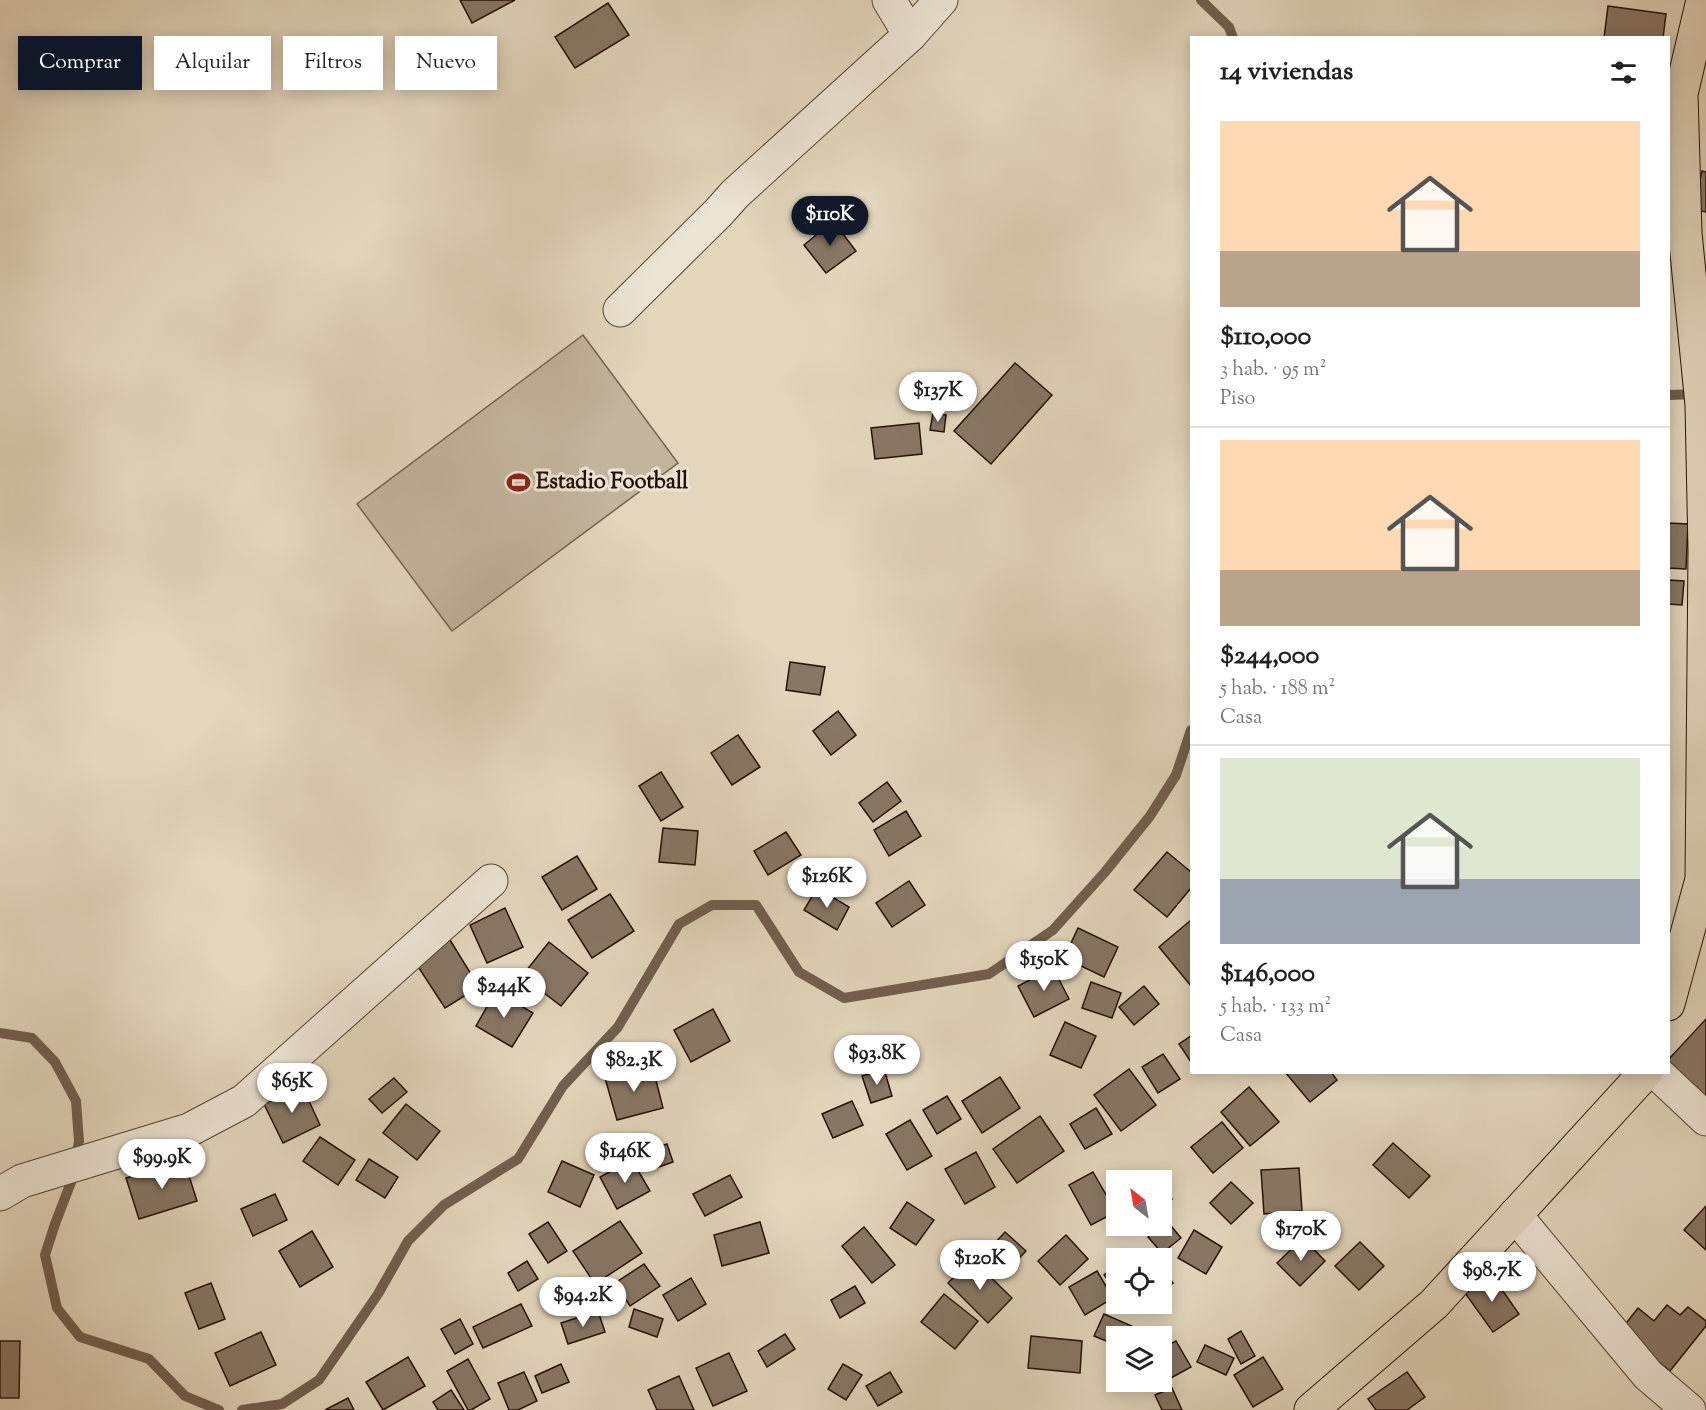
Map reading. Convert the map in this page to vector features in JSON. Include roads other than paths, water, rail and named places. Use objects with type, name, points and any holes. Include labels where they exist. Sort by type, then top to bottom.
[{"type":"highway","points":[[1670,997],[1702,879],[1705,551],[1702,392],[1695,236],[1681,94],[1703,0]]},
{"type":"highway","points":[[1311,1410],[1434,1304],[1644,1074]]},
{"type":"street","points":[[889,0],[910,35]]},
{"type":"street","points":[[620,310],[735,194],[910,35],[941,0]]},
{"type":"street","points":[[0,1194],[22,1181],[189,1130],[244,1101],[491,881]]},
{"type":"street","points":[[1658,1074],[1706,1119]]},
{"type":"street","points":[[1515,1215],[1648,1375],[1689,1410]]},
{"type":"waterway","points":[[1201,0],[1229,27],[1232,36]]},
{"type":"waterway","points":[[1670,395],[1698,394]]},
{"type":"waterway","points":[[242,1410],[282,1404],[319,1380],[378,1294],[408,1241],[444,1205],[518,1159],[563,1086],[618,1027],[679,924],[712,905],[756,905],[799,972],[844,998],[989,974],[1053,930],[1105,872],[1150,816],[1176,775],[1190,733]]},
{"type":"waterway","points":[[0,1033],[32,1038],[55,1062],[76,1101],[79,1141],[73,1177],[45,1255],[57,1308],[80,1337],[149,1359],[185,1396],[219,1410]]},
{"type":"place","name":"Estadio Football","points":[[518,483]]}]
